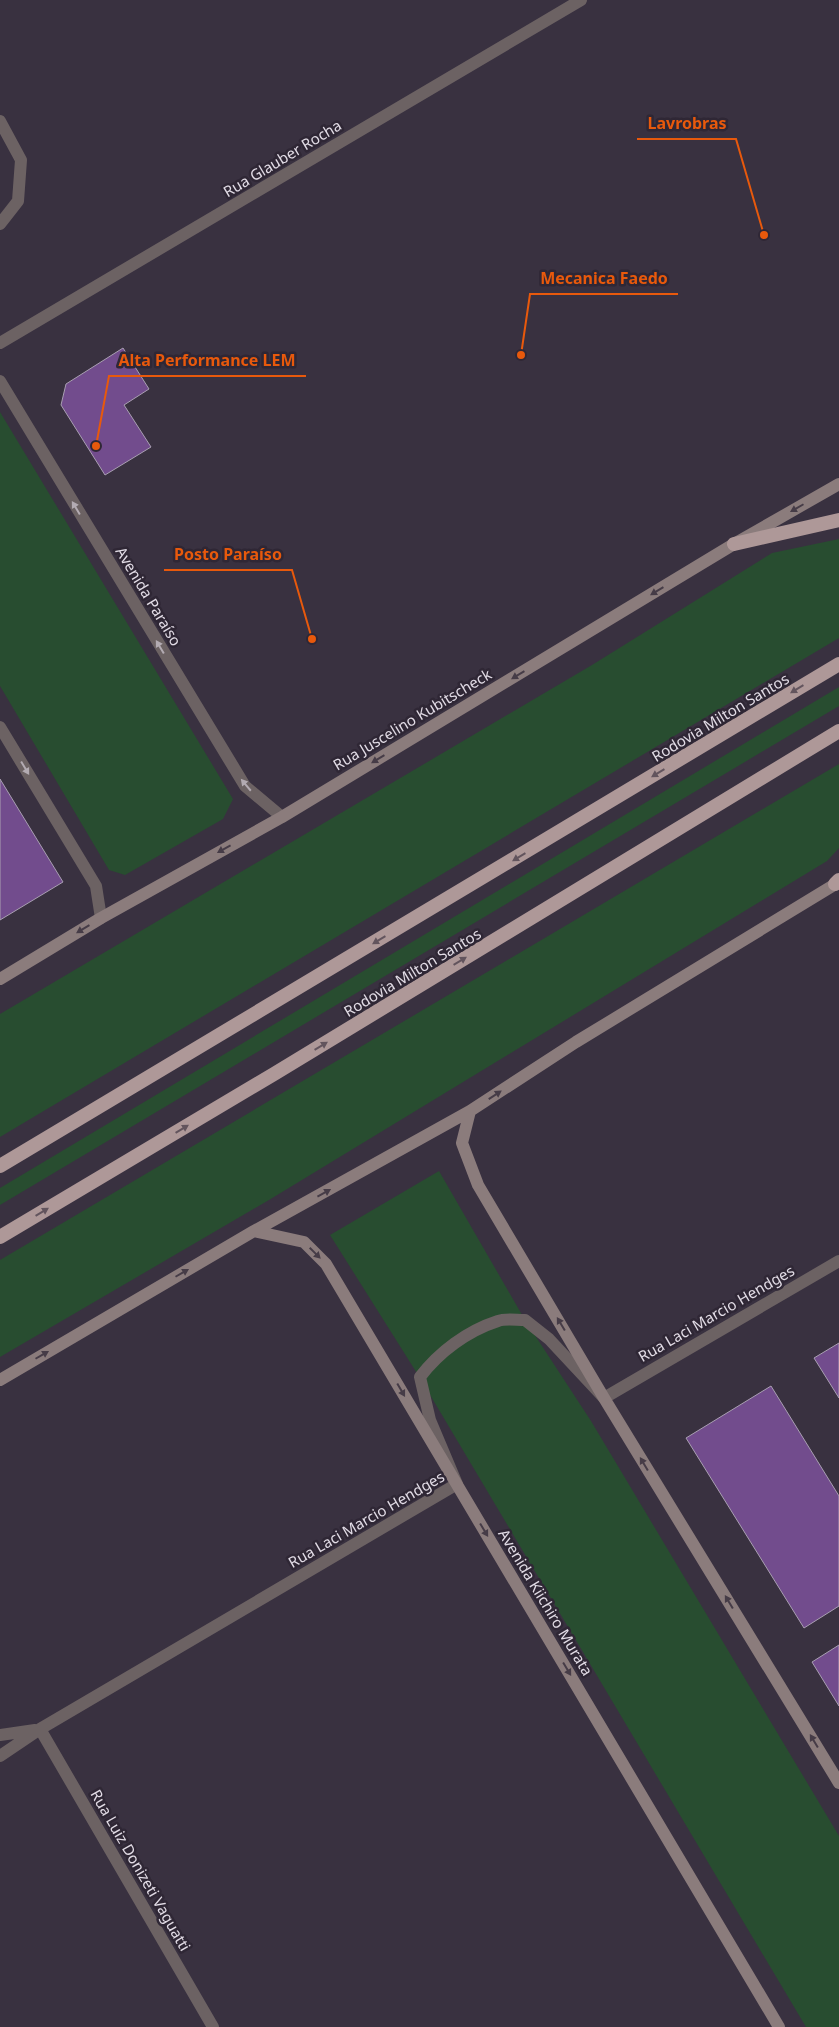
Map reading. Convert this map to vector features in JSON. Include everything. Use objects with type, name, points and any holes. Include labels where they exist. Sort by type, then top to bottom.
[{"type":"highway","points":[[734,544],[839,520]]},
{"type":"highway","name":"Rodovia Milton Santos","points":[[0,1166],[839,664]]},
{"type":"highway","name":"Rodovia Milton Santos","points":[[0,1237],[274,1074],[839,731]]},
{"type":"main road","name":"Rua Juscelino Kubitscheck","points":[[0,979],[101,918],[282,817],[734,544],[839,484]]},
{"type":"main road","points":[[0,1380],[254,1231],[470,1111],[576,1042],[838,882]]},
{"type":"main road","points":[[470,1111],[462,1143],[478,1186],[604,1398],[839,1783]]},
{"type":"main road","name":"Avenida Kiichiro Murata","points":[[254,1231],[304,1242],[326,1264],[779,2027]]},
{"type":"street","name":"Rua Glauber Rocha","points":[[0,343],[581,0]]},
{"type":"street","points":[[0,121],[21,160],[18,202],[0,224]]},
{"type":"street","name":"Avenida Paraíso","points":[[0,381],[245,786],[282,817]]},
{"type":"street","points":[[0,726],[96,886],[101,918]]},
{"type":"street","name":"Rua Laci Marcio Hendges","points":[[0,1756],[40,1729],[457,1484],[430,1420],[420,1378],[435,1357],[461,1339],[498,1320],[525,1320],[549,1339],[604,1398],[839,1261]]},
{"type":"street","name":"Rua Laci Marcio Hendges","points":[[0,1735],[40,1729]]},
{"type":"street","name":"Rua Luiz Donizeti Vaguatti","points":[[40,1729],[213,2027]]},
{"type":"green space","points":[[0,412],[233,799],[223,819],[125,875],[109,870],[0,686]]},
{"type":"green space","points":[[839,539],[839,638],[0,1137],[0,1014],[592,665],[772,553]]},
{"type":"green space","points":[[839,687],[839,706],[0,1205],[0,1188]]},
{"type":"green space","points":[[839,764],[839,848],[827,861],[269,1200],[0,1357],[0,1260]]},
{"type":"green space","points":[[439,1171],[525,1320],[591,1421],[839,1836],[839,2027],[806,2027],[420,1378],[330,1235]]},
{"type":"building","points":[[123,348],[149,389],[124,405],[151,447],[105,475],[61,405],[66,384]]},
{"type":"building","points":[[0,779],[63,882],[0,920]]},
{"type":"building","points":[[839,1343],[839,1398],[814,1358]]},
{"type":"building","points":[[771,1386],[839,1496],[839,1606],[804,1628],[686,1438]]},
{"type":"building","points":[[839,1645],[839,1706],[812,1662]]},
{"type":"place","name":"Lavrobras","points":[[764,235]]},
{"type":"place","name":"Mecanica Faedo","points":[[521,355]]},
{"type":"place","name":"Alta Performance LEM","points":[[96,446]]},
{"type":"place","name":"Posto Paraíso","points":[[312,639]]}]
